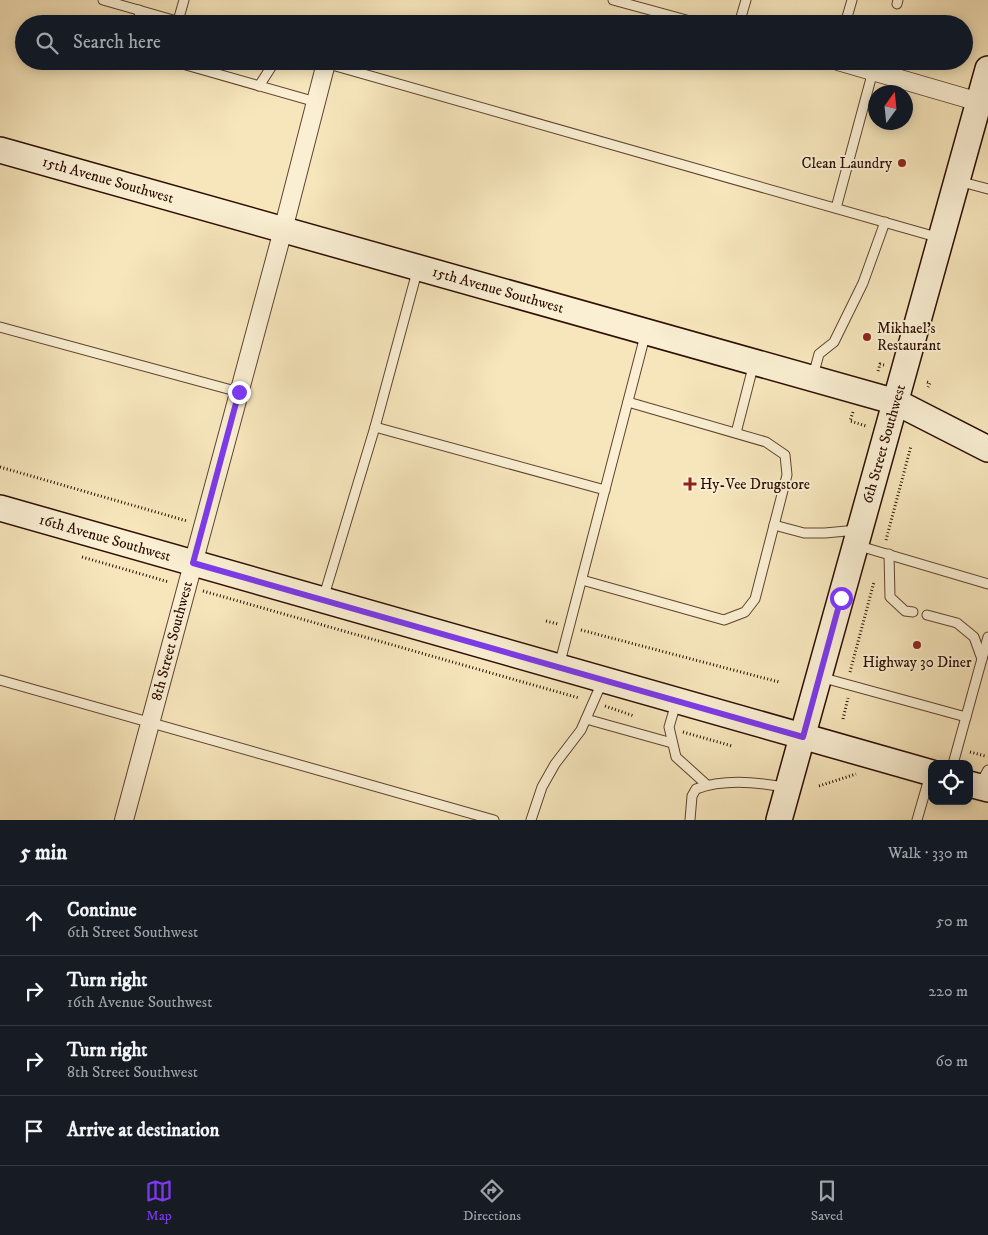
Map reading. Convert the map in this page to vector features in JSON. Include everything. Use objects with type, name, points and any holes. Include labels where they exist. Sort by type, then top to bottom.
[{"type":"main road","name":"6th Street Southwest","points":[[779,820],[988,69]]},
{"type":"main road","name":"15th Avenue Southwest","points":[[0,150],[896,402],[988,449]]},
{"type":"main road","name":"16th Avenue Southwest","points":[[0,508],[803,737],[928,768]]},
{"type":"street","name":"8th Street Southwest","points":[[124,820],[283,230],[316,102],[322,70]]},
{"type":"street","points":[[880,70],[979,102]]},
{"type":"lane","points":[[103,0],[157,15]]},
{"type":"lane","points":[[183,15],[184,0]]},
{"type":"lane","points":[[613,0],[668,15]]},
{"type":"lane","points":[[742,15],[746,0]]},
{"type":"lane","points":[[848,15],[852,0]]},
{"type":"lane","points":[[139,10],[140,15]]},
{"type":"lane","points":[[203,70],[316,102]]},
{"type":"lane","points":[[259,86],[269,70]]},
{"type":"lane","points":[[351,70],[941,238]]},
{"type":"lane","points":[[836,208],[877,70]]},
{"type":"lane","points":[[957,181],[988,189]]},
{"type":"lane","points":[[812,379],[819,354],[834,342],[863,283],[885,222]]},
{"type":"lane","points":[[322,600],[375,427],[418,268]]},
{"type":"lane","points":[[0,328],[239,392]]},
{"type":"lane","points":[[559,667],[646,332]]},
{"type":"lane","points":[[736,433],[754,362]]},
{"type":"lane","points":[[582,580],[724,620],[745,612],[756,598],[787,475],[785,454],[766,442],[628,402]]},
{"type":"lane","points":[[375,427],[605,490]]},
{"type":"lane","points":[[774,525],[804,533],[825,533],[858,537],[889,554],[988,584]]},
{"type":"lane","points":[[889,554],[890,597],[905,611],[913,612]]},
{"type":"lane","points":[[926,615],[957,623],[974,637],[982,659]]},
{"type":"lane","points":[[943,760],[966,717],[988,637]]},
{"type":"lane","points":[[819,677],[966,717]]},
{"type":"lane","points":[[0,680],[494,820]]},
{"type":"lane","points":[[531,820],[542,787],[555,764],[581,730],[603,680]]},
{"type":"lane","points":[[677,701],[669,727],[676,756],[707,785]]},
{"type":"lane","points":[[586,719],[672,743]]},
{"type":"lane","points":[[690,820],[692,796],[696,789],[707,785],[731,783],[772,784],[788,788]]},
{"type":"lane","points":[[917,820],[928,794]]},
{"type":"path","points":[[927,382],[930,383],[928,387]]},
{"type":"path","points":[[854,409],[850,421],[867,426]]},
{"type":"path","points":[[0,467],[203,526]]},
{"type":"path","points":[[203,591],[593,702],[732,746]]},
{"type":"path","points":[[546,621],[779,682]]},
{"type":"path","points":[[843,720],[851,686]]},
{"type":"place","name":"Clean Laundry","points":[[902,163]]},
{"type":"place","name":"Mikhael's Restaurant","points":[[867,337]]},
{"type":"place","name":"Hy-Vee Drugstore","points":[[690,484]]},
{"type":"place","name":"Highway 30 Diner","points":[[917,645]]},
{"type":"route","points":[[239,392],[193,563],[803,737],[841,598]]}]
